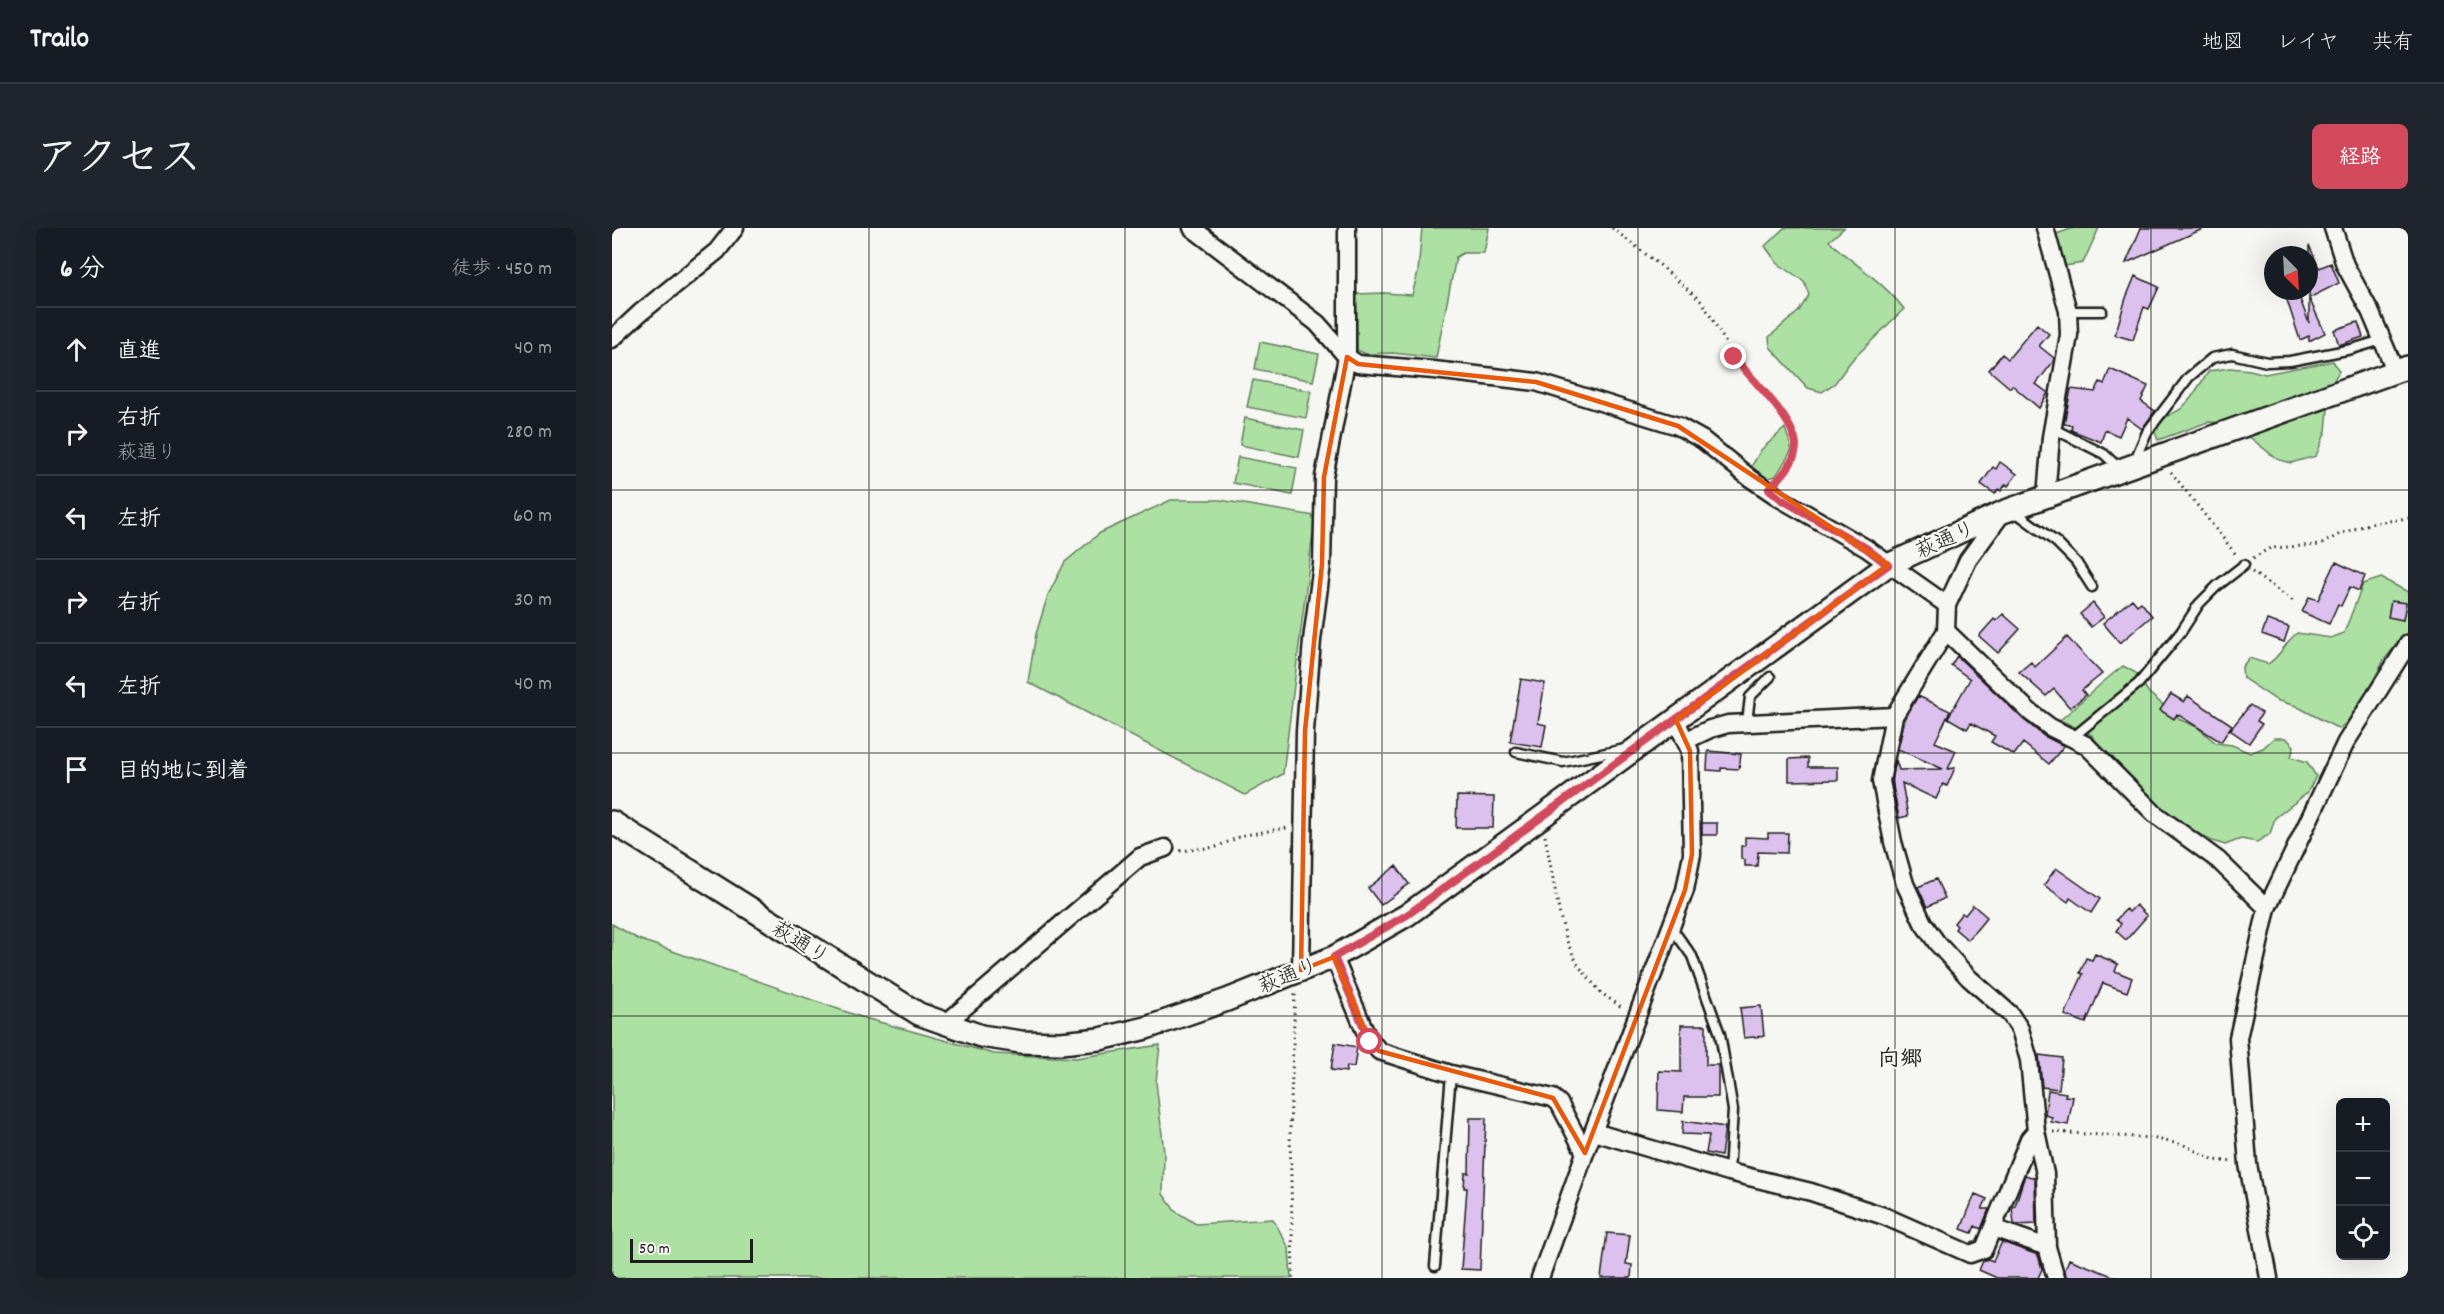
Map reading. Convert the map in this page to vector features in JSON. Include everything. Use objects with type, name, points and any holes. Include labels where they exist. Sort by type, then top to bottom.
[{"type":"street","points":[[612,339],[640,313],[717,251],[735,228]]},
{"type":"street","points":[[1192,228],[1317,323],[1347,357],[1358,364],[1536,382],[1678,426],[1704,440],[1750,478],[1781,499],[1866,548],[1947,605]]},
{"type":"street","points":[[1299,970],[1305,731],[1312,640],[1322,564],[1324,477],[1347,357],[1347,228]]},
{"type":"street","points":[[2333,228],[2345,265],[2382,340],[2402,368]]},
{"type":"street","points":[[2046,496],[2052,428],[2069,335],[2068,311],[2050,229]]},
{"type":"street","name":"萩通り","points":[[612,822],[894,1001],[919,1014],[981,1036],[1022,1042],[1061,1043],[1100,1039],[1146,1028],[1227,1000],[1334,957],[1407,915],[1888,565],[2007,511],[2046,496],[2402,368]]},
{"type":"street","points":[[2007,511],[1968,560],[1947,605],[1946,632],[1894,716],[1881,781],[1893,842],[1905,884],[1923,923],[1937,943],[1969,978],[2010,1014],[2020,1029],[2029,1060],[2036,1131],[2045,1174],[2047,1247],[2056,1278]]},
{"type":"street","points":[[1946,632],[2030,712],[2050,727],[2086,745],[2155,814],[2218,860],[2267,908]]},
{"type":"street","points":[[2269,1278],[2248,1164],[2238,1038],[2267,908],[2346,742],[2408,644]]},
{"type":"street","points":[[1687,740],[1710,729],[1747,722],[1894,716]]},
{"type":"street","points":[[1540,1278],[1685,890],[1692,855],[1690,751],[1676,720]]},
{"type":"street","points":[[945,1024],[1140,857],[1165,848]]},
{"type":"street","points":[[1334,957],[1367,1036],[1375,1047],[1390,1055],[1450,1074],[1553,1098],[1559,1103],[1585,1153]]},
{"type":"street","points":[[1594,1132],[1730,1172],[1811,1192],[1884,1216],[1970,1254],[1984,1249],[2029,1139],[2036,1131]]},
{"type":"street","points":[[1993,1228],[2047,1247]]},
{"type":"lane","points":[[2068,311],[2102,311]]},
{"type":"lane","points":[[2052,428],[2126,467],[2147,432],[2189,377],[2212,358],[2232,354],[2267,362],[2289,361],[2352,349],[2382,340]]},
{"type":"lane","points":[[2007,511],[2056,542],[2076,562],[2092,587]]},
{"type":"lane","points":[[2072,738],[2139,683],[2181,632],[2199,604],[2217,586],[2244,565]]},
{"type":"lane","points":[[1747,722],[1750,697],[1770,677]]},
{"type":"lane","points":[[1516,752],[1563,762],[1619,749],[1636,748]]},
{"type":"lane","points":[[1671,927],[1692,956],[1720,1034],[1733,1110],[1730,1172]]},
{"type":"lane","points":[[1435,1266],[1450,1074]]},
{"type":"path","points":[[1612,228],[1661,266],[1703,303],[1734,357],[1789,424],[1796,447],[1793,457],[1782,476],[1769,489]]},
{"type":"path","points":[[2159,456],[2244,565],[2264,582],[2296,603]]},
{"type":"path","points":[[2244,565],[2270,548],[2320,545],[2340,534],[2369,524],[2408,518]]},
{"type":"path","points":[[1541,818],[1560,916],[1578,965],[1601,993],[1620,1008],[1640,1012]]},
{"type":"path","points":[[1165,848],[1185,852],[1216,847],[1244,835],[1287,828],[1304,829]]},
{"type":"path","points":[[1293,1278],[1290,1130],[1299,970]]},
{"type":"path","points":[[2036,1131],[2152,1138],[2184,1145],[2214,1160],[2248,1164]]},
{"type":"highlighted area","points":[[1347,357],[1358,364],[1536,382],[1678,426],[1888,565],[1676,720],[1690,751],[1692,854],[1685,890],[1585,1153],[1553,1098],[1390,1055],[1379,1051],[1367,1036],[1334,957],[1301,970],[1305,731],[1322,564],[1324,477]]},
{"type":"green space","points":[[1422,228],[1489,228],[1484,253],[1463,253],[1456,257],[1436,358],[1393,353],[1366,354],[1357,350],[1356,294],[1412,295],[1418,272]]},
{"type":"green space","points":[[1784,228],[1844,228],[1829,241],[1878,282],[1904,309],[1851,361],[1835,383],[1822,392],[1808,388],[1770,347],[1769,337],[1799,311],[1809,295],[1804,281],[1777,263],[1765,246]]},
{"type":"green space","points":[[2074,228],[2099,228],[2083,263],[2065,266],[2056,234]]},
{"type":"green space","points":[[1260,342],[1319,354],[1313,381],[1255,369]]},
{"type":"green space","points":[[2333,361],[2339,371],[2330,387],[2326,431],[2316,456],[2291,463],[2277,459],[2232,423],[2208,422],[2158,440],[2154,430],[2166,417],[2181,409],[2209,371],[2230,368],[2265,374]]},
{"type":"green space","points":[[1253,380],[1311,391],[1306,418],[1247,407]]},
{"type":"green space","points":[[1245,418],[1304,430],[1299,457],[1240,445]]},
{"type":"green space","points":[[1785,428],[1792,450],[1776,476],[1765,479],[1751,467],[1761,450]]},
{"type":"green space","points":[[1238,457],[1297,468],[1292,495],[1233,483]]},
{"type":"green space","points":[[1171,500],[1220,500],[1315,516],[1283,774],[1245,795],[1028,682],[1036,634],[1048,595],[1065,562],[1100,533]]},
{"type":"green space","points":[[2381,578],[2408,592],[2408,631],[2384,660],[2356,714],[2339,729],[2296,706],[2276,700],[2243,678],[2242,667],[2249,658],[2268,664],[2297,633],[2331,638],[2344,633],[2363,584]]},
{"type":"green space","points":[[2123,666],[2136,673],[2149,693],[2181,720],[2197,727],[2216,743],[2232,745],[2250,753],[2263,748],[2274,738],[2286,738],[2294,746],[2291,757],[2307,762],[2316,776],[2307,793],[2275,818],[2270,834],[2257,842],[2241,839],[2225,845],[2212,841],[2178,823],[2151,803],[2123,768],[2106,756],[2092,735],[2060,720]]},
{"type":"green space","points":[[612,924],[638,939],[861,1017],[994,1054],[1076,1058],[1160,1045],[1156,1082],[1164,1152],[1163,1194],[1175,1211],[1196,1224],[1273,1219],[1289,1248],[1291,1278],[612,1278]]},
{"type":"building","points":[[2141,228],[2205,228],[2126,263]]},
{"type":"building","points":[[2331,263],[2339,283],[2318,294],[2318,266],[2319,268]]},
{"type":"building","points":[[2135,276],[2159,287],[2149,309],[2144,307],[2133,340],[2115,335]]},
{"type":"building","points":[[2287,300],[2300,300],[2309,323],[2310,300],[2325,333],[2309,341],[2309,336],[2300,340]]},
{"type":"building","points":[[2358,322],[2363,337],[2339,345],[2334,330]]},
{"type":"building","points":[[2037,324],[2049,334],[2039,346],[2054,358],[2036,384],[2048,393],[2039,408],[2012,385],[2010,388],[1989,370],[2002,354],[2008,359]]},
{"type":"building","points":[[2110,369],[2148,386],[2141,401],[2155,411],[2142,429],[2127,418],[2119,436],[2105,430],[2101,442],[2071,430],[2072,425],[2064,424],[2071,389],[2095,392],[2100,382],[2104,384]]},
{"type":"building","points":[[2000,462],[2017,474],[2008,486],[2006,484],[2001,491],[1998,489],[1995,494],[1981,484],[1993,467],[1996,469]]},
{"type":"building","points":[[2336,562],[2365,576],[2359,591],[2350,587],[2341,606],[2338,604],[2329,624],[2302,612],[2309,597],[2318,600]]},
{"type":"building","points":[[2132,599],[2137,605],[2141,602],[2152,616],[2120,643],[2103,623]]},
{"type":"building","points":[[2391,601],[2406,603],[2403,620],[2388,617]]},
{"type":"building","points":[[2093,603],[2104,617],[2091,627],[2080,614]]},
{"type":"building","points":[[2003,614],[2020,629],[1998,653],[1979,636],[1994,619],[1996,621]]},
{"type":"building","points":[[2267,620],[2289,627],[2284,642],[2262,634]]},
{"type":"building","points":[[2067,637],[2102,674],[2082,690],[2086,695],[2070,708],[2054,689],[2046,696],[2019,672],[2031,662],[2035,667]]},
{"type":"building","points":[[1957,656],[2024,720],[2044,736],[2064,746],[2049,764],[2023,743],[2014,755],[1991,742],[1995,736],[1971,723],[1967,729],[1948,718],[1970,679],[1951,665]]},
{"type":"building","points":[[1521,679],[1545,683],[1538,723],[1546,725],[1542,747],[1510,742]]},
{"type":"building","points":[[2171,694],[2184,702],[2188,696],[2232,725],[2221,742],[2177,714],[2174,719],[2160,710]]},
{"type":"building","points":[[1918,696],[1950,711],[1935,742],[1956,751],[1948,769],[1955,768],[1947,786],[1943,784],[1936,799],[1902,783],[1908,816],[1899,818],[1892,781],[1896,760],[1899,770],[1943,769],[1898,749],[1905,719]]},
{"type":"building","points":[[2250,705],[2262,713],[2257,721],[2262,724],[2249,743],[2230,730]]},
{"type":"building","points":[[1708,751],[1741,754],[1739,769],[1707,770]]},
{"type":"building","points":[[1808,758],[1808,767],[1838,767],[1838,780],[1789,781],[1789,759]]},
{"type":"building","points":[[1457,796],[1494,797],[1493,828],[1456,828]]},
{"type":"building","points":[[1702,823],[1717,823],[1717,835],[1702,835]]},
{"type":"building","points":[[1768,833],[1788,833],[1787,853],[1758,852],[1757,866],[1745,866],[1745,860],[1741,859],[1741,846],[1745,846],[1745,837],[1768,838]]},
{"type":"building","points":[[1396,866],[1409,884],[1381,905],[1368,888]]},
{"type":"building","points":[[2056,868],[2100,899],[2091,913],[2070,898],[2068,902],[2044,885]]},
{"type":"building","points":[[1936,879],[1945,898],[1927,907],[1918,887]]},
{"type":"building","points":[[1973,905],[1987,917],[1968,940],[1955,929],[1957,926],[1954,923]]},
{"type":"building","points":[[2136,905],[2147,916],[2126,940],[2116,931],[2121,924],[2116,920],[2126,909],[2129,912]]},
{"type":"building","points":[[2095,954],[2118,964],[2115,971],[2132,978],[2127,992],[2103,983],[2086,1023],[2065,1015],[2083,974],[2080,973],[2086,958],[2092,960]]},
{"type":"building","points":[[1761,1006],[1764,1036],[1744,1038],[1740,1008]]},
{"type":"building","points":[[1681,1025],[1706,1025],[1706,1065],[1718,1065],[1718,1097],[1684,1097],[1683,1112],[1658,1110],[1659,1071],[1681,1072]]},
{"type":"building","points":[[1335,1043],[1357,1047],[1354,1067],[1347,1066],[1346,1072],[1331,1070]]},
{"type":"building","points":[[2039,1055],[2062,1058],[2059,1089],[2042,1087]]},
{"type":"building","points":[[2048,1090],[2066,1093],[2065,1096],[2073,1097],[2068,1125],[2051,1122],[2052,1117],[2045,1115]]},
{"type":"building","points":[[1470,1118],[1486,1118],[1480,1270],[1461,1269],[1467,1188],[1464,1188],[1465,1173],[1469,1173]]},
{"type":"building","points":[[1683,1121],[1725,1127],[1721,1156],[1706,1153],[1709,1135],[1682,1134]]},
{"type":"building","points":[[2025,1175],[2035,1178],[2036,1224],[2017,1225],[2014,1224],[2012,1208],[2015,1206]]},
{"type":"building","points":[[1975,1194],[1987,1199],[1982,1209],[1989,1209],[1981,1229],[1975,1226],[1972,1233],[1961,1229]]},
{"type":"building","points":[[1607,1233],[1630,1235],[1626,1264],[1632,1265],[1631,1278],[1601,1278]]},
{"type":"building","points":[[2002,1242],[2038,1255],[2042,1269],[2038,1278],[1997,1278],[1979,1270],[1983,1261],[1988,1259],[1993,1261]]},
{"type":"building","points":[[2069,1259],[2115,1278],[2066,1276],[2065,1270]]},
{"type":"district","name":"向郷","points":[[1900,1057]]},
{"type":"route","points":[[1370,1042],[1334,957],[1407,915],[1888,565],[1866,548],[1781,499],[1769,489],[1782,476],[1793,457],[1796,447],[1794,437],[1779,409],[1734,357]]}]
